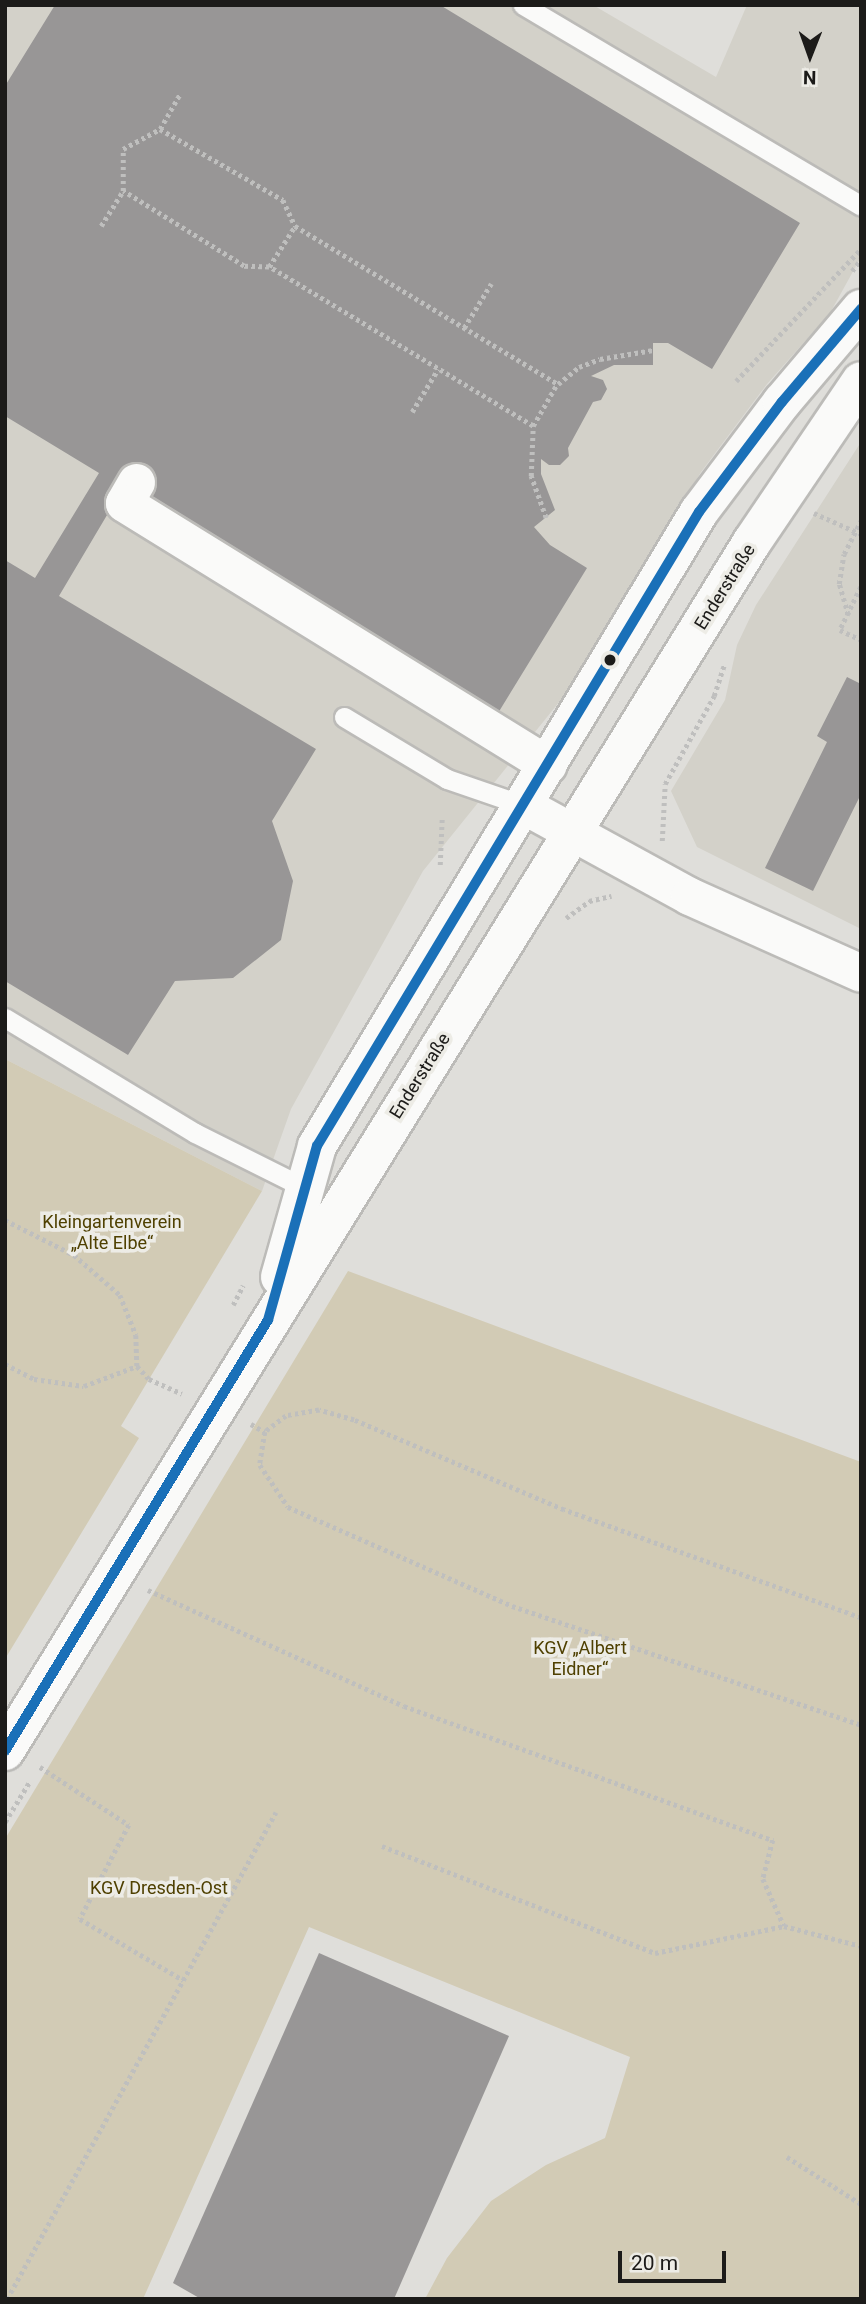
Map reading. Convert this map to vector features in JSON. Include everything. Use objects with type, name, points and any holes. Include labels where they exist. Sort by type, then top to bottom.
[{"type":"main road","name":"Enderstraße","points":[[268,1320],[317,1146],[699,512],[782,401],[861,309]]},
{"type":"main road","name":"Enderstraße","points":[[22,1759],[268,1320],[752,542],[861,382]]},
{"type":"street","points":[[136,482],[124,503],[548,765]]},
{"type":"street","points":[[523,805],[689,896],[861,973]]},
{"type":"lane","points":[[523,5],[861,206]]},
{"type":"lane","points":[[344,717],[447,779],[523,805]]},
{"type":"lane","points":[[5,1018],[195,1133],[305,1188]]},
{"type":"path","points":[[101,226],[123,191],[123,149],[160,129],[180,94]]},
{"type":"path","points":[[160,129],[283,200],[295,226],[558,384]]},
{"type":"path","points":[[123,191],[244,266],[270,267],[533,426]]},
{"type":"path","points":[[270,267],[295,226]]},
{"type":"path","points":[[736,381],[861,249]]},
{"type":"path","points":[[464,328],[491,284]]},
{"type":"path","points":[[546,518],[531,476],[533,426],[558,384],[579,367],[600,359],[653,350]]},
{"type":"path","points":[[412,412],[438,369]]},
{"type":"path","points":[[803,509],[858,532]]},
{"type":"path","points":[[848,615],[839,584],[844,554],[858,532],[861,520]]},
{"type":"path","points":[[861,587],[841,631],[861,640]]},
{"type":"path","points":[[439,869],[442,817]]},
{"type":"path","points":[[5,1220],[74,1255],[120,1294],[136,1335],[137,1366],[149,1379],[182,1394]]},
{"type":"path","points":[[226,1319],[244,1282]]},
{"type":"path","points":[[5,1364],[34,1379],[84,1386],[137,1366]]},
{"type":"path","points":[[175,1406],[189,1384]]},
{"type":"path","points":[[861,1618],[564,1510],[354,1420],[318,1410],[286,1416],[265,1432],[260,1465],[288,1507],[512,1606],[861,1725]]},
{"type":"path","points":[[249,1423],[265,1432]]},
{"type":"path","points":[[148,1589],[404,1706],[773,1840],[763,1879],[784,1926]]},
{"type":"path","points":[[22,1759],[129,1825],[80,1919],[183,1979]]},
{"type":"path","points":[[7,2299],[276,1812]]},
{"type":"path","points":[[382,1846],[655,1953],[784,1926],[861,1946]]},
{"type":"path","points":[[787,2157],[861,2204]]},
{"type":"shaded area","points":[[5,5],[593,5],[716,77],[747,5],[861,5],[861,257],[830,313],[767,384],[701,472],[568,691],[423,871],[291,1109],[262,1191],[5,1059]]},
{"type":"shaded area","points":[[861,442],[861,929],[697,847],[671,791],[725,700],[737,645],[756,605]]},
{"type":"green space","name":"Kleingartenverein „Alte Elbe“","points":[[5,1059],[262,1191],[121,1426],[139,1438],[5,1659]]},
{"type":"green space","name":"KGV „Albert Eidner“","points":[[348,1271],[861,1462],[861,2299],[425,2299],[447,2258],[491,2201],[546,2165],[605,2138],[630,2057],[309,1927],[143,2299],[5,2299],[5,1839]]},
{"type":"building","points":[[55,5],[440,5],[800,223],[712,369],[668,343],[653,343],[653,365],[614,365],[591,376],[603,380],[607,389],[601,400],[593,402],[568,448],[569,456],[560,465],[549,465],[541,459],[541,474],[555,510],[534,527],[550,545],[587,568],[495,718],[135,499],[129,478],[59,596],[316,749],[272,821],[293,881],[281,940],[233,978],[175,981],[128,1055],[5,981],[5,560],[35,578],[99,473],[5,416],[5,86]]},
{"type":"building","points":[[847,677],[861,684],[861,794],[813,891],[765,868],[827,742],[817,736]]},
{"type":"building","points":[[319,1953],[509,2036],[394,2299],[201,2299],[173,2283]]},
{"type":"transit line","points":[[5,1751],[268,1320],[317,1146],[699,512],[782,402],[861,309]]},
{"type":"park label","name":"KGV Dresden-Ost","points":[[159,1888]]}]
